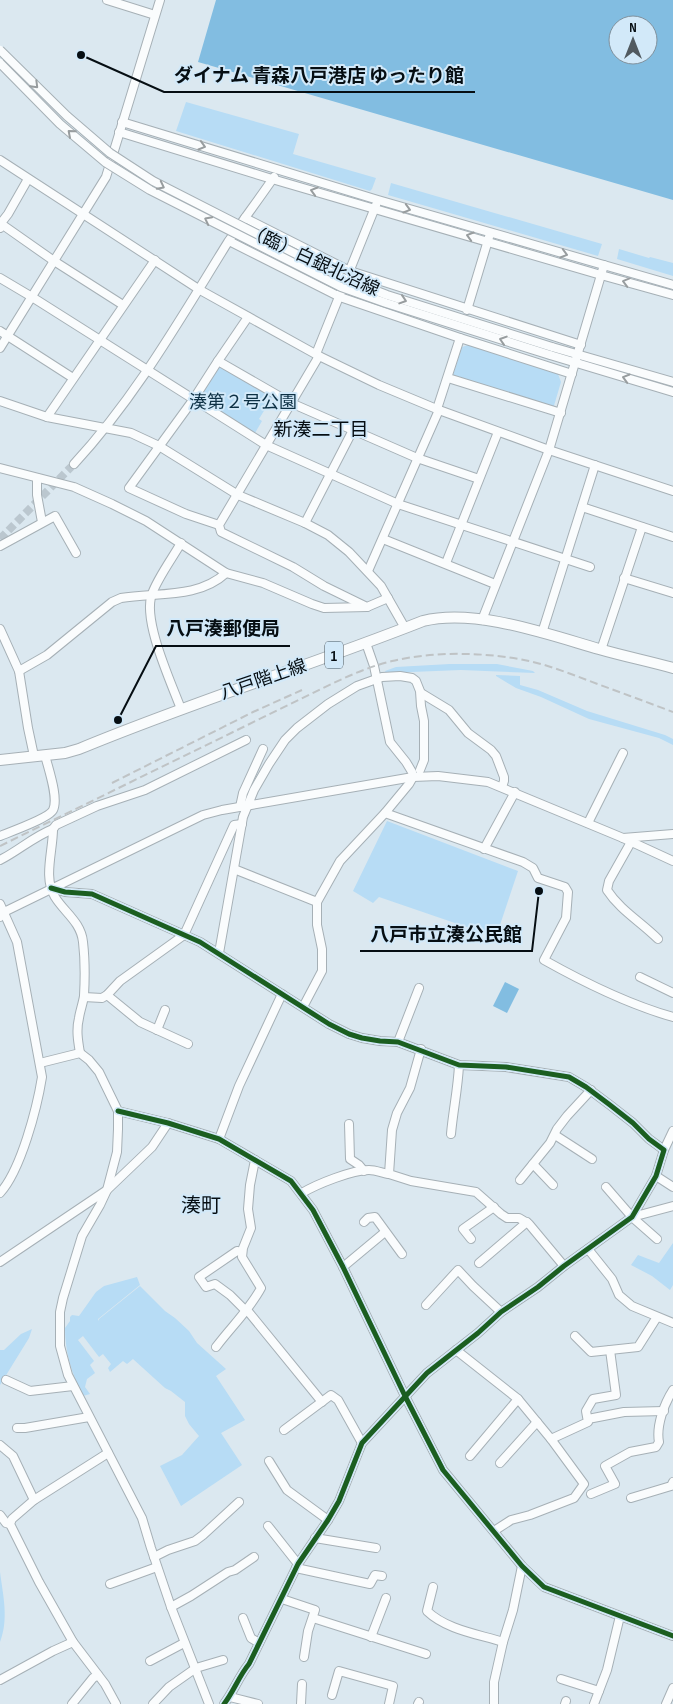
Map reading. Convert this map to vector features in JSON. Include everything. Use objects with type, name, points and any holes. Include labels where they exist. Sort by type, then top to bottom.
[{"type":"main road","name":"八戸階上線","points":[[0,760],[79,749],[181,709],[439,617],[461,617],[482,620],[542,632],[601,650],[673,668]]},
{"type":"street","points":[[106,0],[155,15]]},
{"type":"street","points":[[0,348],[3,333],[32,297],[106,177],[160,0]]},
{"type":"street","name":"（臨）白銀北沼線","points":[[0,50],[74,122],[110,153],[153,181],[343,278],[551,351],[575,364],[673,392]]},
{"type":"street","name":"（臨）白銀北沼線","points":[[0,63],[60,124],[98,156],[150,190],[340,286],[386,303],[551,351],[578,355],[673,382]]},
{"type":"street","points":[[122,122],[278,170],[376,204]]},
{"type":"street","points":[[119,132],[272,179],[376,204],[489,237],[601,275],[673,295]]},
{"type":"street","points":[[0,160],[83,212],[200,290],[318,355],[379,385],[498,432],[673,491]]},
{"type":"street","points":[[74,464],[105,430],[148,371],[229,242],[278,170]]},
{"type":"street","points":[[28,179],[8,214],[0,224],[123,305]]},
{"type":"street","points":[[219,525],[318,355],[376,204]]},
{"type":"street","points":[[245,218],[350,271],[580,345]]},
{"type":"street","points":[[489,237],[604,265],[673,285]]},
{"type":"street","points":[[467,310],[489,237]]},
{"type":"street","points":[[229,242],[340,297],[572,374]]},
{"type":"street","points":[[47,417],[155,260]]},
{"type":"street","points":[[482,620],[549,450],[604,265]]},
{"type":"street","points":[[0,278],[266,445],[398,504],[590,567]]},
{"type":"street","points":[[248,317],[193,400],[128,488],[186,514],[219,525],[222,532],[293,567],[324,586],[367,607]]},
{"type":"street","points":[[3,333],[73,378]]},
{"type":"street","points":[[368,571],[438,409],[460,338]]},
{"type":"street","points":[[218,361],[291,403],[417,458],[479,479]]},
{"type":"street","points":[[448,378],[561,413]]},
{"type":"street","points":[[0,401],[47,417],[105,430],[131,433],[159,446],[238,494],[328,535],[349,552],[381,586],[405,628]]},
{"type":"street","points":[[305,523],[353,430]]},
{"type":"street","points":[[446,563],[498,432]]},
{"type":"street","points":[[542,632],[595,465]]},
{"type":"street","points":[[0,468],[74,487],[146,521],[226,573],[263,583],[312,604],[324,608],[367,607],[388,598]]},
{"type":"street","points":[[37,478],[37,495],[42,522]]},
{"type":"street","points":[[582,507],[673,537]]},
{"type":"street","points":[[0,546],[55,516],[76,552]]},
{"type":"street","points":[[601,650],[642,527]]},
{"type":"street","points":[[383,539],[495,584]]},
{"type":"street","points":[[181,543],[151,595],[151,620],[154,632],[181,709]]},
{"type":"street","points":[[19,671],[47,655],[112,602],[121,598],[196,590],[217,581],[226,573]]},
{"type":"street","points":[[624,578],[673,593]]},
{"type":"street","points":[[0,629],[19,671],[34,756]]},
{"type":"street","points":[[303,1007],[322,971],[322,948],[317,925],[317,902],[340,861],[385,813],[413,777],[406,762],[390,742],[366,643]]},
{"type":"street","points":[[243,806],[285,740],[296,728],[328,704],[357,686],[376,678],[400,676],[412,678],[416,681],[421,693],[424,721],[424,756],[420,770]]},
{"type":"street","points":[[421,693],[448,710],[468,733],[491,750],[496,756],[504,776],[502,788]]},
{"type":"street","points":[[0,860],[14,853],[36,837],[53,829],[56,825],[97,806],[145,790],[246,740]]},
{"type":"street","points":[[219,953],[242,824],[243,793],[263,749]]},
{"type":"street","points":[[588,823],[623,753]]},
{"type":"street","points":[[0,836],[32,823],[54,809],[54,795],[45,755]]},
{"type":"street","points":[[1,914],[203,815],[243,806],[413,777],[438,776],[488,782],[588,823],[673,861]]},
{"type":"street","points":[[484,848],[515,792]]},
{"type":"street","points":[[385,813],[523,862],[533,868],[538,878],[565,887],[568,892],[566,918],[544,960],[583,982],[620,998],[673,1017]]},
{"type":"street","points":[[84,998],[102,998],[107,995],[120,981],[184,935],[234,825],[242,824]]},
{"type":"street","points":[[53,829],[53,846],[49,872],[54,897],[72,916],[83,940],[84,998],[78,1019],[77,1033],[80,1052],[99,1072],[118,1111],[117,1152],[100,1205],[82,1236],[60,1312],[60,1346],[73,1386],[142,1518],[171,1607],[209,1704]]},
{"type":"street","points":[[623,838],[673,834]]},
{"type":"street","points":[[631,842],[609,881],[607,890],[621,908],[632,915],[658,939]]},
{"type":"street","points":[[234,869],[317,902]]},
{"type":"street","points":[[52,888],[65,892],[92,894],[184,935],[219,953],[329,1024],[349,1034],[380,1041],[398,1042],[421,1049],[459,1065],[506,1067],[569,1078],[590,1090],[633,1123],[649,1139],[664,1149],[673,1152]]},
{"type":"street","points":[[0,904],[1,914],[17,942],[42,1077],[39,1094],[22,1151],[15,1170],[6,1187],[0,1193]]},
{"type":"street","points":[[640,977],[673,993]]},
{"type":"street","points":[[398,1042],[419,988]]},
{"type":"street","points":[[220,1139],[239,1086],[282,994]]},
{"type":"street","points":[[107,995],[140,1022],[188,1044]]},
{"type":"street","points":[[157,1030],[165,1010]]},
{"type":"street","points":[[389,1174],[392,1130],[397,1113],[410,1088],[421,1049]]},
{"type":"street","points":[[40,1064],[80,1052]]},
{"type":"street","points":[[451,1134],[454,1105],[458,1090],[459,1065]]},
{"type":"street","points":[[520,1180],[550,1143],[567,1116],[590,1090]]},
{"type":"street","points":[[118,1111],[168,1123],[220,1139],[291,1181],[314,1210],[405,1396],[444,1470],[522,1566],[544,1587],[673,1636]]},
{"type":"street","points":[[0,1262],[106,1190],[152,1147],[168,1123]]},
{"type":"street","points":[[349,1124],[350,1159],[364,1171]]},
{"type":"street","points":[[632,1217],[656,1176],[664,1149],[673,1131]]},
{"type":"street","points":[[555,1135],[592,1159]]},
{"type":"street","points":[[216,1347],[261,1288],[242,1257],[251,1228],[248,1209],[255,1160]]},
{"type":"street","points":[[533,1164],[553,1185]]},
{"type":"street","points":[[302,1193],[315,1185],[369,1170],[411,1181],[476,1192],[507,1218],[519,1218],[527,1222],[564,1266]]},
{"type":"street","points":[[656,1176],[673,1187]]},
{"type":"street","points":[[606,1187],[632,1217],[657,1239]]},
{"type":"street","points":[[224,1704],[230,1697],[240,1675],[249,1664],[297,1566],[339,1501],[362,1443],[427,1373],[478,1333],[501,1312],[632,1217],[673,1206]]},
{"type":"street","points":[[471,1239],[463,1229],[494,1207]]},
{"type":"street","points":[[364,1222],[368,1218],[375,1217],[402,1254]]},
{"type":"street","points":[[479,1263],[527,1222]]},
{"type":"street","points":[[343,1266],[385,1232]]},
{"type":"street","points":[[588,1249],[612,1279],[619,1295],[632,1306],[673,1323]]},
{"type":"street","points":[[242,1252],[237,1251],[200,1277],[206,1287],[215,1284],[246,1310],[322,1402]]},
{"type":"street","points":[[426,1305],[458,1270],[501,1312]]},
{"type":"street","points":[[575,1336],[591,1352],[638,1347],[657,1317]]},
{"type":"street","points":[[456,1350],[518,1399],[551,1439],[584,1484],[574,1498],[530,1515],[511,1520],[494,1531]]},
{"type":"street","points":[[588,1419],[586,1411],[593,1399],[616,1395],[610,1350]]},
{"type":"street","points":[[6,1380],[30,1391],[73,1386]]},
{"type":"street","points":[[591,1494],[615,1484],[605,1466],[630,1452],[656,1447],[659,1442],[658,1433],[664,1411],[673,1390]]},
{"type":"street","points":[[284,1430],[331,1395],[338,1400],[362,1443]]},
{"type":"street","points":[[470,1456],[518,1399]]},
{"type":"street","points":[[551,1439],[588,1422],[588,1419],[624,1412],[664,1411]]},
{"type":"street","points":[[17,1428],[89,1417]]},
{"type":"street","points":[[500,1463],[537,1422]]},
{"type":"street","points":[[0,1445],[13,1456],[34,1500]]},
{"type":"street","points":[[5,1523],[34,1500],[108,1453]]},
{"type":"street","points":[[269,1461],[287,1490],[328,1520]]},
{"type":"street","points":[[631,1498],[671,1486],[673,1482]]},
{"type":"street","points":[[154,1557],[195,1541],[239,1502]]},
{"type":"street","points":[[0,1515],[73,1642],[111,1692],[116,1704]]},
{"type":"street","points":[[268,1526],[297,1566],[370,1584],[375,1575],[382,1576]]},
{"type":"street","points":[[315,1538],[376,1548]]},
{"type":"street","points":[[171,1607],[254,1557]]},
{"type":"street","points":[[494,1704],[494,1682],[503,1642],[513,1610],[522,1566]]},
{"type":"street","points":[[110,1584],[157,1567]]},
{"type":"street","points":[[433,1587],[427,1611],[431,1615],[446,1624],[503,1642]]},
{"type":"street","points":[[370,1637],[386,1598]]},
{"type":"street","points":[[282,1599],[315,1610],[308,1631],[304,1657]]},
{"type":"street","points":[[594,1704],[607,1670],[620,1616]]},
{"type":"street","points":[[243,1618],[251,1638],[259,1643]]},
{"type":"street","points":[[313,1618],[426,1654]]},
{"type":"street","points":[[0,1680],[73,1642]]},
{"type":"street","points":[[150,1661],[184,1643]]},
{"type":"street","points":[[153,1704],[169,1687],[196,1668],[223,1660]]},
{"type":"street","points":[[332,1695],[339,1671],[393,1686],[389,1704]]},
{"type":"street","points":[[72,1704],[93,1678],[98,1675]]},
{"type":"street","points":[[561,1679],[599,1691]]},
{"type":"street","points":[[301,1704],[302,1684]]},
{"type":"street","points":[[666,1704],[673,1688]]},
{"type":"street","points":[[230,1697],[258,1704]]},
{"type":"green space","points":[[186,102],[299,134],[293,154],[376,178],[372,189],[370,191],[176,131]]},
{"type":"green space","points":[[391,183],[602,244],[598,256],[388,195]]},
{"type":"green space","points":[[619,249],[673,263],[673,276],[617,259]]},
{"type":"green space","points":[[468,345],[558,374],[561,382],[553,409],[452,378],[462,347]]},
{"type":"green space","name":"湊第２号公園","points":[[222,367],[273,396],[259,419],[262,421],[255,433],[200,398],[200,394],[217,368]]},
{"type":"green space","points":[[497,664],[535,673],[461,670],[386,673],[385,671],[396,667]]},
{"type":"green space","points":[[496,675],[520,676],[520,685],[538,690],[587,711],[665,735],[673,739],[673,745],[659,738],[589,719],[516,688]]},
{"type":"green space","points":[[387,821],[518,871],[499,928],[484,933],[379,897],[373,903],[353,891]]},
{"type":"green space","points":[[673,1243],[673,1285],[670,1290],[652,1276],[631,1265],[638,1255],[659,1263]]},
{"type":"green space","points":[[137,1277],[140,1285],[98,1319],[99,1321],[99,1319],[140,1286],[165,1311],[189,1331],[197,1343],[226,1369],[216,1376],[245,1420],[221,1433],[242,1465],[181,1506],[160,1466],[182,1455],[199,1436],[185,1416],[185,1402],[165,1388],[133,1359],[127,1364],[123,1361],[110,1372],[108,1368],[111,1364],[103,1354],[99,1357],[83,1336],[78,1340],[94,1361],[90,1365],[95,1373],[87,1379],[85,1387],[90,1394],[83,1396],[72,1371],[68,1355],[65,1328],[70,1321],[70,1317],[72,1315],[79,1316],[96,1292],[104,1286]]},
{"type":"green space","points":[[32,1329],[29,1338],[0,1385],[0,1350],[4,1350],[21,1334]]},
{"type":"green space","points":[[0,1572],[5,1616],[0,1642]]},
{"type":"shaded area","points":[[216,0],[673,0],[673,200],[198,62]]},
{"type":"shaded area","points":[[505,982],[519,989],[507,1013],[493,1006]]},
{"type":"tunnel","points":[[0,539],[74,464]]},
{"type":"railway","points":[[0,846],[330,685],[392,661],[443,654],[478,654],[513,658],[558,669],[673,712]]},
{"type":"railway","points":[[112,783],[253,712],[302,690]]},
{"type":"cycle path","points":[[51,888],[65,892],[92,894],[200,942],[329,1024],[349,1034],[380,1041],[398,1042],[459,1065],[506,1067],[569,1077],[610,1105],[664,1150],[656,1176],[632,1217],[501,1312],[478,1333],[427,1373],[362,1443],[339,1501],[298,1564],[249,1664],[224,1704]]},
{"type":"cycle path","points":[[118,1111],[168,1123],[219,1139],[291,1181],[313,1210],[343,1267],[443,1470],[522,1566],[544,1587],[673,1636]]},
{"type":"place","name":"ダイナム 青森八戸港店 ゆったり館","points":[[81,55]]},
{"type":"place","name":"八戸湊郵便局","points":[[118,720]]},
{"type":"place","name":"八戸市立湊公民館","points":[[539,891]]},
{"type":"district","name":"新湊二丁目","points":[[321,429]]},
{"type":"district","name":"湊町","points":[[201,1205]]}]
